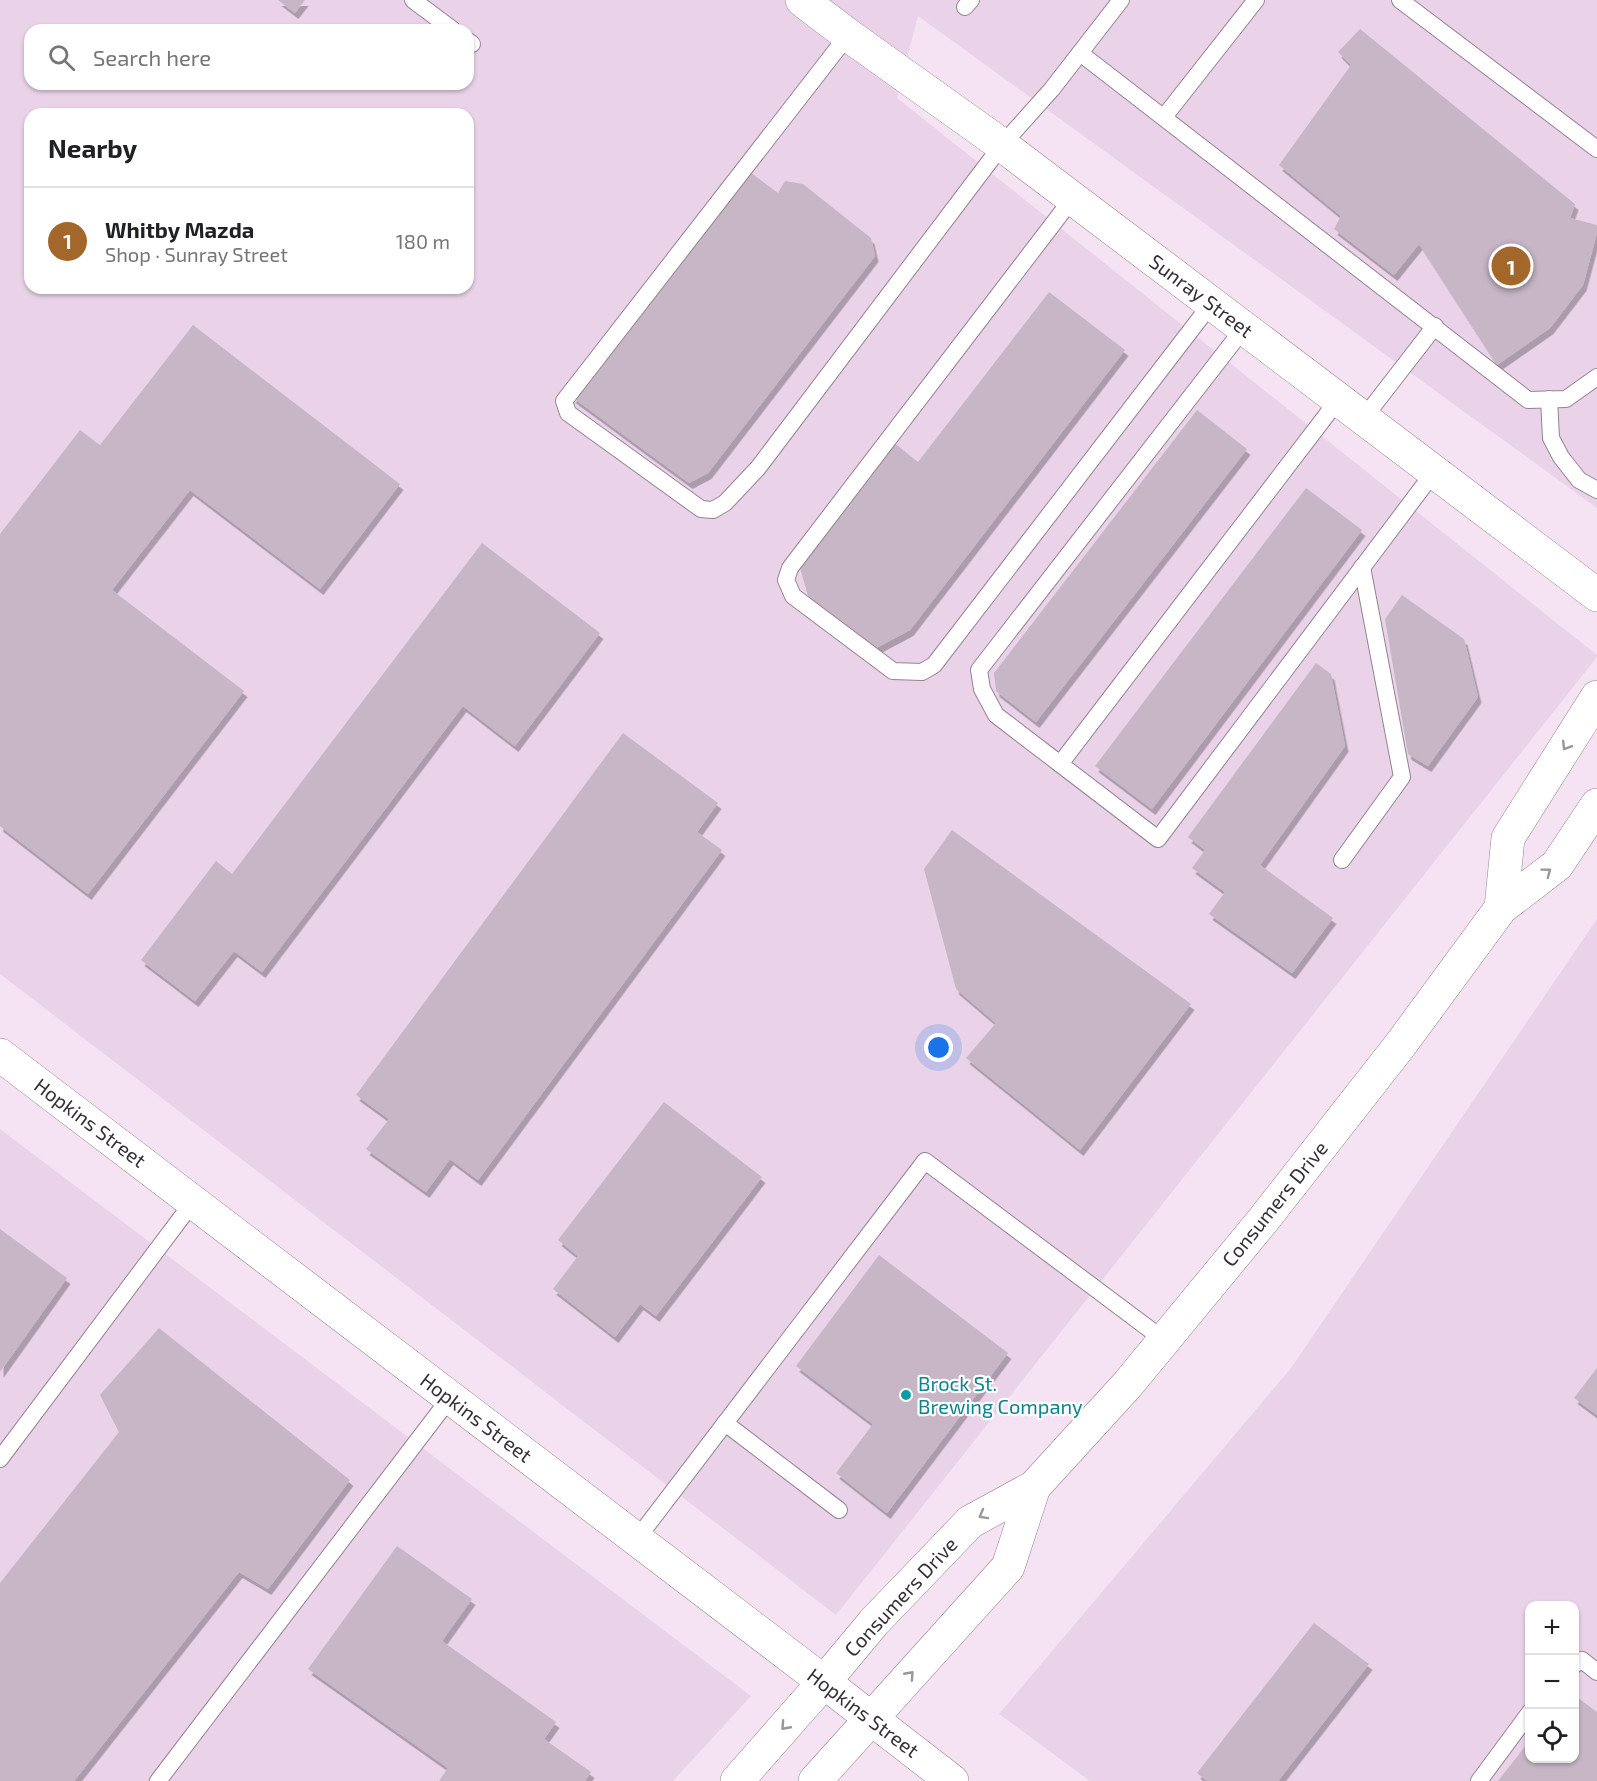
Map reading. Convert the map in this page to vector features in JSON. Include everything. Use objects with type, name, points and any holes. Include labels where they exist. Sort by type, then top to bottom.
[{"type":"main road","name":"Sunray Street","points":[[802,0],[1002,145],[1597,595]]},
{"type":"main road","points":[[1501,908],[1508,838],[1597,697]]},
{"type":"main road","name":"Consumers Drive","points":[[737,1781],[874,1622],[970,1522],[1034,1487],[1128,1384],[1264,1219],[1401,1044],[1501,908],[1557,865],[1597,805]]},
{"type":"main road","name":"Hopkins Street","points":[[0,1055],[952,1781]]},
{"type":"main road","name":"Consumers Drive","points":[[814,1781],[1008,1567],[1034,1487]]},
{"type":"lane","points":[[413,0],[445,24]]},
{"type":"lane","points":[[848,35],[564,401],[567,413],[700,509],[713,510],[725,503],[758,468],[1002,145],[1052,89],[1121,0]]},
{"type":"lane","points":[[1164,117],[1256,0]]},
{"type":"lane","points":[[1400,0],[1597,149]]},
{"type":"lane","points":[[1080,53],[1528,400],[1566,399],[1597,377]]},
{"type":"lane","points":[[1072,199],[790,568],[786,580],[793,596],[893,671],[922,672],[934,665],[1211,304]]},
{"type":"lane","points":[[1060,764],[1351,409],[1435,326]]},
{"type":"lane","points":[[1244,328],[979,670],[981,689],[996,715],[1158,839],[1434,472]]},
{"type":"lane","points":[[1548,399],[1551,438],[1579,480],[1597,490]]},
{"type":"lane","points":[[1342,860],[1402,777],[1362,567]]},
{"type":"lane","points":[[636,1540],[925,1161],[1164,1340]]},
{"type":"lane","points":[[0,1459],[193,1202]]},
{"type":"lane","points":[[158,1781],[450,1398]]},
{"type":"lane","points":[[724,1423],[839,1510]]},
{"type":"lane","points":[[1579,1662],[1582,1660],[1597,1672]]},
{"type":"lane","points":[[1479,1781],[1525,1720]]},
{"type":"shaded area","points":[[0,0],[1597,0],[1597,508],[918,16],[897,98],[1597,657],[836,1615],[0,974]]},
{"type":"shaded area","points":[[1597,919],[1597,1781],[1090,1781],[999,1714],[1291,1368]]},
{"type":"shaded area","points":[[0,1129],[751,1696],[673,1781],[0,1781]]},
{"type":"building","points":[[278,0],[305,0],[295,13]]},
{"type":"building","points":[[1360,29],[1575,204],[1570,218],[1597,225],[1597,233],[1583,285],[1550,328],[1497,365],[1419,244],[1394,275],[1334,229],[1341,216],[1279,165],[1351,65],[1338,52]]},
{"type":"building","points":[[747,170],[778,193],[785,181],[803,184],[871,238],[875,256],[708,473],[689,483],[572,397]]},
{"type":"building","points":[[1049,292],[1125,350],[910,630],[876,648],[808,596],[799,564],[893,442],[918,462]]},
{"type":"building","points":[[193,325],[400,484],[320,589],[190,490],[112,590],[244,691],[88,894],[0,826],[0,534],[80,430],[100,445]]},
{"type":"building","points":[[1197,410],[1247,449],[1036,722],[996,691],[994,673]]},
{"type":"building","points":[[1306,488],[1362,530],[1152,809],[1095,766]]},
{"type":"building","points":[[482,543],[600,633],[515,746],[463,706],[262,972],[234,951],[195,1001],[141,960],[216,861],[232,874]]},
{"type":"building","points":[[1402,595],[1464,639],[1478,697],[1428,766],[1408,754],[1385,619]]},
{"type":"building","points":[[1316,663],[1331,674],[1345,746],[1260,865],[1333,918],[1292,973],[1209,914],[1225,892],[1192,868],[1205,850],[1188,837]]},
{"type":"building","points":[[623,733],[718,803],[697,832],[722,850],[478,1180],[450,1159],[426,1192],[366,1149],[389,1119],[356,1095]]},
{"type":"building","points":[[952,830],[1191,1004],[1080,1150],[966,1058],[996,1023],[956,989],[924,869]]},
{"type":"building","points":[[664,1102],[762,1177],[656,1316],[640,1304],[615,1337],[553,1289],[578,1256],[558,1240]]},
{"type":"building","points":[[0,1229],[67,1278],[0,1372]]},
{"type":"building","name":"Brock St. Brewing Company","points":[[879,1255],[1008,1353],[887,1513],[836,1473],[873,1424],[796,1366]]},
{"type":"building","points":[[159,1328],[350,1480],[268,1589],[239,1572],[74,1781],[0,1781],[0,1583],[119,1432],[100,1395]]},
{"type":"building","points":[[1597,1368],[1597,1415],[1574,1398]]},
{"type":"building","points":[[397,1546],[472,1599],[442,1641],[556,1722],[544,1739],[591,1772],[585,1781],[439,1781],[448,1768],[308,1669]]},
{"type":"building","points":[[1314,1623],[1369,1664],[1278,1781],[1207,1781],[1197,1773]]},
{"type":"building","points":[[1579,1699],[1597,1712],[1597,1781],[1498,1781],[1525,1746],[1525,1763],[1579,1763]]},
{"type":"place","name":"Whitby Mazda","points":[[1511,266]]},
{"type":"place","name":"Brock St. Brewing Company","points":[[906,1395]]}]
